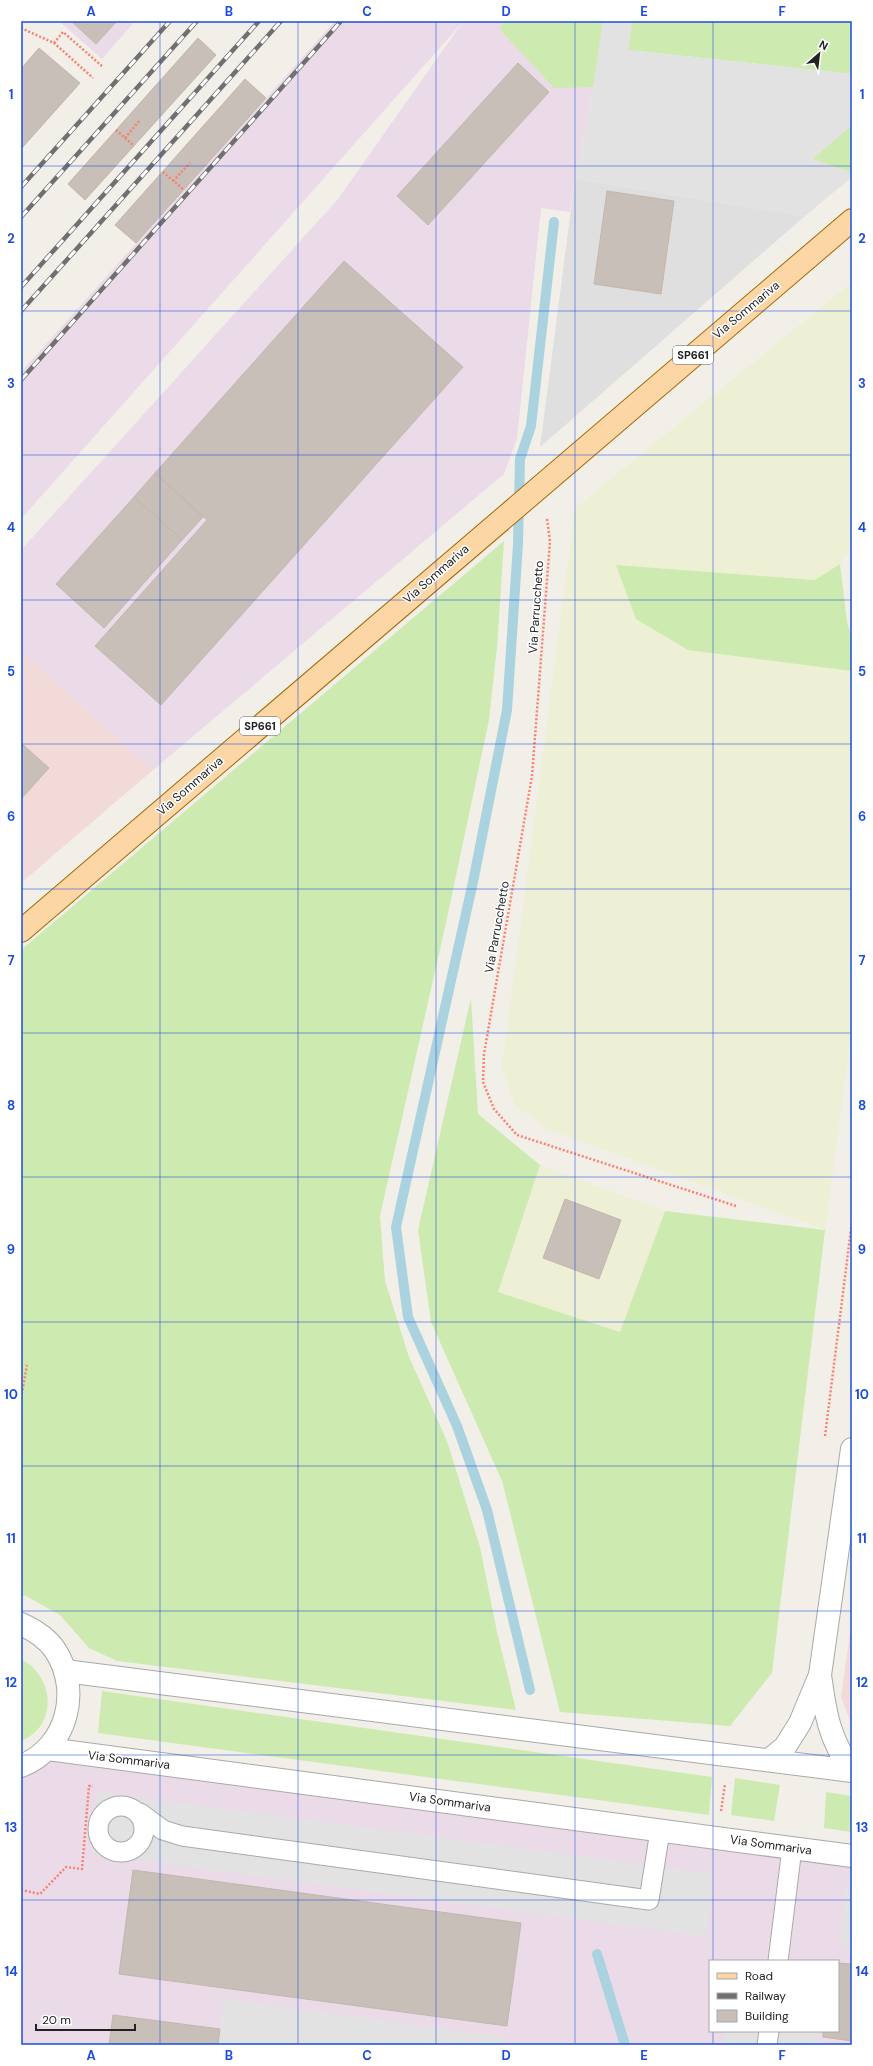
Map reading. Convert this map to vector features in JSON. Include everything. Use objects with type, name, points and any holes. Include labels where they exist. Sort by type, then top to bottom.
[{"type":"main road","name":"Via Sommariva","points":[[21,931],[498,521],[852,220]]},
{"type":"street","points":[[770,1760],[785,1747],[800,1723],[820,1675],[852,1449]]},
{"type":"street","points":[[21,1624],[37,1632],[54,1650],[65,1671],[69,1692],[67,1712],[60,1732],[48,1749],[30,1762],[21,1766]]},
{"type":"street","points":[[65,1671],[852,1770]]},
{"type":"street","points":[[820,1675],[826,1717],[840,1755],[852,1770]]},
{"type":"street","name":"Via Sommariva","points":[[48,1749],[852,1856]]},
{"type":"lane","points":[[140,1813],[145,1827],[144,1835],[138,1845],[130,1851],[115,1852],[107,1848],[102,1842],[98,1827],[102,1816],[111,1808],[127,1806],[140,1813],[163,1830],[182,1836],[649,1900],[660,1831]]},
{"type":"lane","points":[[138,1845],[182,1836]]},
{"type":"lane","points":[[778,1960],[792,1848]]},
{"type":"lane","points":[[767,2045],[769,2032]]},
{"type":"path","points":[[21,28],[54,43],[93,78]]},
{"type":"path","points":[[54,43],[63,32],[103,67]]},
{"type":"path","points":[[125,138],[140,120]]},
{"type":"path","points":[[116,130],[134,146]]},
{"type":"path","points":[[173,181],[190,163]]},
{"type":"path","points":[[163,172],[184,190]]},
{"type":"path","name":"Via Parrucchetto","points":[[538,487],[550,541],[532,776],[484,1054],[483,1082],[494,1109],[517,1135],[736,1206]]},
{"type":"path","points":[[824,1441],[852,1221]]},
{"type":"path","points":[[21,1398],[27,1365]]},
{"type":"path","points":[[717,1838],[729,1754]]},
{"type":"shaded area","points":[[59,21],[135,21],[102,59]]},
{"type":"shaded area","points":[[335,21],[603,21],[600,52],[570,212],[541,208],[517,439],[504,474],[153,770],[21,651],[21,550],[338,199],[462,23],[21,519],[21,372]]},
{"type":"shaded area","points":[[603,21],[632,21],[628,50],[852,74],[852,125],[812,159],[852,173],[852,177],[805,216],[575,179],[593,87]]},
{"type":"shaded area","points":[[575,179],[805,216],[540,447]]},
{"type":"shaded area","points":[[21,651],[153,770],[21,883]]},
{"type":"shaded area","points":[[852,1618],[852,1726],[841,1697]]},
{"type":"shaded area","points":[[48,1749],[852,1856],[852,2045],[21,2045],[21,1766]]},
{"type":"shaded area","points":[[96,1792],[714,1874],[706,1936],[92,1854]]},
{"type":"shaded area","points":[[847,1878],[852,1879],[852,1947],[839,1946]]},
{"type":"shaded area","points":[[224,1999],[504,2037],[503,2045],[218,2045]]},
{"type":"shaded area","points":[[724,2032],[819,2032],[818,2045],[723,2045]]},
{"type":"green space","points":[[505,21],[603,21],[593,87],[554,88],[499,29]]},
{"type":"green space","points":[[632,21],[852,21],[852,74],[628,50]]},
{"type":"green space","points":[[852,125],[852,173],[812,159]]},
{"type":"green space","points":[[852,282],[852,549],[840,564],[847,622],[852,638],[852,1030],[825,1230],[550,1130],[515,1106],[502,1068],[575,508]]},
{"type":"green space","points":[[504,541],[497,648],[489,720],[449,909],[380,1216],[385,1281],[409,1357],[447,1441],[480,1547],[497,1632],[516,1710],[117,1661],[89,1648],[60,1615],[26,1596],[21,1596],[21,950]]},
{"type":"green space","points":[[840,564],[847,622],[852,638],[852,671],[688,650],[636,619],[616,565],[815,580]]},
{"type":"green space","points":[[471,998],[478,1114],[540,1165],[498,1292],[620,1332],[665,1211],[825,1230],[772,1673],[730,1726],[560,1712],[502,1481],[431,1322],[418,1230]]},
{"type":"green space","points":[[540,1165],[665,1211],[621,1332],[498,1292]]},
{"type":"green space","points":[[21,1659],[32,1667],[41,1677],[46,1689],[48,1701],[46,1713],[41,1724],[33,1734],[21,1741]]},
{"type":"green space","points":[[102,1691],[712,1777],[709,1815],[98,1733]]},
{"type":"green space","points":[[735,1778],[780,1785],[774,1821],[731,1815]]},
{"type":"green space","points":[[826,1792],[852,1796],[852,1832],[824,1828]]},
{"type":"building","points":[[71,21],[117,21],[96,44]]},
{"type":"building","points":[[198,38],[216,55],[85,200],[68,184]]},
{"type":"building","points":[[39,48],[80,83],[21,149],[21,69]]},
{"type":"building","points":[[518,63],[549,92],[428,225],[397,196]]},
{"type":"building","points":[[245,79],[266,98],[136,243],[115,225]]},
{"type":"building","points":[[607,191],[674,201],[661,294],[594,284]]},
{"type":"building","points":[[344,261],[463,367],[161,705],[95,646],[207,520],[155,473]]},
{"type":"building","points":[[155,473],[203,517],[182,540],[134,497]]},
{"type":"building","points":[[134,497],[182,540],[104,628],[56,584]]},
{"type":"building","points":[[21,743],[49,768],[21,799]]},
{"type":"building","points":[[565,1199],[621,1220],[599,1279],[543,1258]]},
{"type":"building","points":[[133,1870],[521,1923],[507,2026],[119,1974]]},
{"type":"building","points":[[839,1963],[852,1964],[852,2041],[823,2037],[823,2032],[839,2032]]},
{"type":"building","points":[[113,2015],[220,2029],[218,2045],[109,2045]]},
{"type":"waterway","points":[[530,1690],[487,1510],[457,1426],[408,1317],[396,1227],[473,882],[507,710],[518,544],[520,459],[531,426],[554,222]]},
{"type":"waterway","points":[[597,1954],[625,2045]]},
{"type":"railway","points":[[21,187],[170,21]]},
{"type":"railway","points":[[21,217],[197,21]]},
{"type":"railway","points":[[21,287],[259,21]]},
{"type":"railway","points":[[21,311],[281,21]]},
{"type":"railway","points":[[21,380],[341,21]]}]
